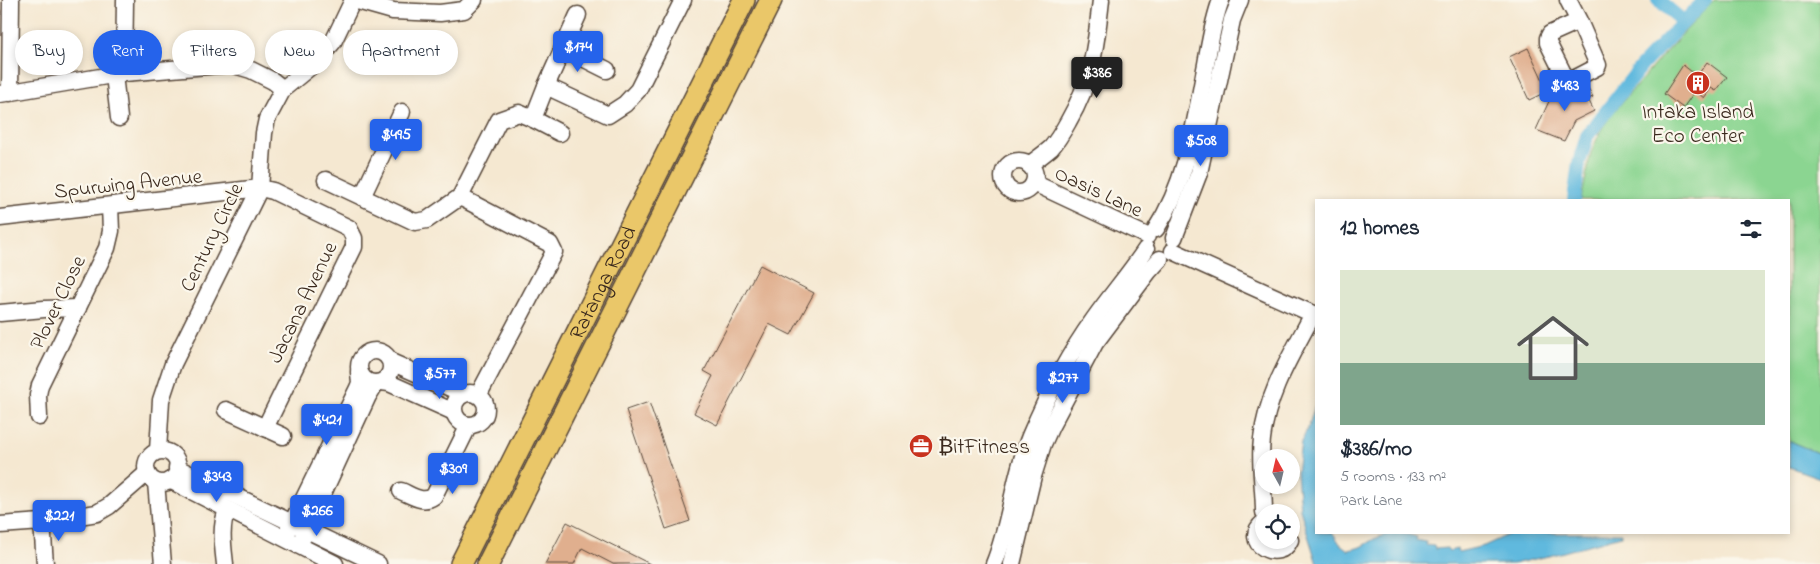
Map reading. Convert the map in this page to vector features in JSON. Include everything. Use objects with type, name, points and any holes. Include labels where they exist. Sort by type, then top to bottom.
[{"type":"main road","name":"Ratanga Road","points":[[461,564],[744,0]]},
{"type":"main road","name":"Ratanga Road","points":[[488,564],[771,0]]},
{"type":"street","points":[[11,0],[5,93],[113,75]]},
{"type":"street","points":[[123,30],[125,0]]},
{"type":"street","points":[[162,70],[231,64],[251,70],[273,81],[283,89],[324,54],[333,42],[354,0],[393,11],[440,13],[464,10],[474,0]]},
{"type":"street","points":[[546,86],[608,115],[625,104],[638,90],[683,0]]},
{"type":"street","points":[[1030,165],[1056,142],[1078,105],[1088,80],[1095,54],[1101,0]]},
{"type":"street","points":[[994,564],[1004,533],[1020,466],[1039,416],[1082,335],[1133,268],[1149,238],[1168,210],[1185,167],[1212,29],[1221,0]]},
{"type":"street","points":[[1012,564],[1033,476],[1051,426],[1095,343],[1149,271],[1169,249],[1199,173],[1232,20],[1240,0]]},
{"type":"street","points":[[1568,0],[1579,21]]},
{"type":"street","points":[[533,119],[578,15]]},
{"type":"street","points":[[563,48],[607,70]]},
{"type":"street","points":[[119,75],[119,118]]},
{"type":"street","name":"Century Circle","points":[[158,451],[161,400],[172,364],[260,188],[264,133],[267,119],[283,89]]},
{"type":"street","points":[[362,197],[402,112]]},
{"type":"street","points":[[326,180],[415,222],[427,220],[460,197],[499,120],[519,113],[560,133]]},
{"type":"street","points":[[1020,161],[1030,165],[1035,173],[1034,183],[1027,191],[1017,193],[1007,188],[1003,179],[1004,170],[1011,163],[1020,161]]},
{"type":"street","name":"Oasis Lane","points":[[1034,183],[1149,238]]},
{"type":"street","name":"Spurwing Avenue","points":[[0,218],[260,188]]},
{"type":"street","name":"Jacana Avenue","points":[[260,188],[281,194],[349,228],[354,242],[354,248],[265,428]]},
{"type":"street","points":[[292,542],[358,388],[360,382],[360,360],[364,354],[369,351],[382,352],[390,362],[428,379],[471,394],[485,401],[487,409],[484,418],[477,423],[469,425],[462,423],[454,412],[454,405],[458,398],[471,394],[554,252],[550,244],[460,197]]},
{"type":"street","name":"Plover Close","points":[[39,417],[38,395],[40,385],[107,248],[111,231],[110,206]]},
{"type":"street","points":[[1149,238],[1166,230],[1169,249]]},
{"type":"street","points":[[1149,238],[1152,257],[1169,249],[1313,314],[1278,381],[1270,402],[1261,449]]},
{"type":"street","points":[[0,313],[78,308]]},
{"type":"street","points":[[299,525],[368,396],[379,382],[390,373],[390,362]]},
{"type":"street","points":[[359,372],[366,381],[390,383],[454,412]]},
{"type":"street","points":[[226,410],[283,436]]},
{"type":"street","points":[[401,490],[424,500],[434,496],[469,425]]},
{"type":"street","points":[[0,526],[42,522],[97,512],[163,476],[176,460],[172,455],[158,451],[147,460],[146,467],[163,476],[227,510],[335,564]]},
{"type":"street","points":[[163,476],[299,525],[378,564]]},
{"type":"street","points":[[163,476],[163,564]]},
{"type":"street","points":[[224,564],[222,529],[227,510]]},
{"type":"street","points":[[42,522],[45,564]]},
{"type":"street","points":[[1262,549],[1267,552],[1285,554]]},
{"type":"green space","points":[[1714,0],[1820,0],[1820,454],[1790,441],[1790,199],[1581,199],[1591,152],[1601,130],[1612,114]]},
{"type":"water","points":[[1315,405],[1315,534],[1334,534],[1340,544],[1348,550],[1385,535],[1396,534],[1417,537],[1416,540],[1427,542],[1426,545],[1434,546],[1435,549],[1447,548],[1449,551],[1457,549],[1458,552],[1484,546],[1510,534],[1621,534],[1621,536],[1513,564],[1317,564],[1300,510],[1301,441],[1309,426]]},
{"type":"water","points":[[1790,441],[1820,454],[1820,478],[1790,467]]},
{"type":"building","points":[[1528,48],[1548,91],[1529,100],[1509,57]]},
{"type":"building","name":"Intaka Island Eco Center","points":[[1707,62],[1727,77],[1716,91],[1711,88],[1704,98],[1695,91],[1683,108],[1664,94],[1683,65],[1697,76]]},
{"type":"building","points":[[1586,84],[1593,97],[1588,99],[1594,111],[1574,121],[1564,141],[1536,130],[1550,99]]},
{"type":"building","points":[[760,265],[814,293],[791,335],[769,324],[717,425],[694,413],[713,376],[704,371]]},
{"type":"building","points":[[649,402],[690,521],[666,529],[626,410]]},
{"type":"building","points":[[567,522],[650,564],[613,564],[582,548],[574,564],[545,564]]},
{"type":"waterway","points":[[1658,0],[1683,21]]},
{"type":"waterway","points":[[1574,199],[1579,163],[1587,136],[1643,64],[1705,0]]},
{"type":"place","name":"Intaka Island Eco Center","points":[[1698,83]]},
{"type":"place","name":"₿itFitness","points":[[921,446]]}]
